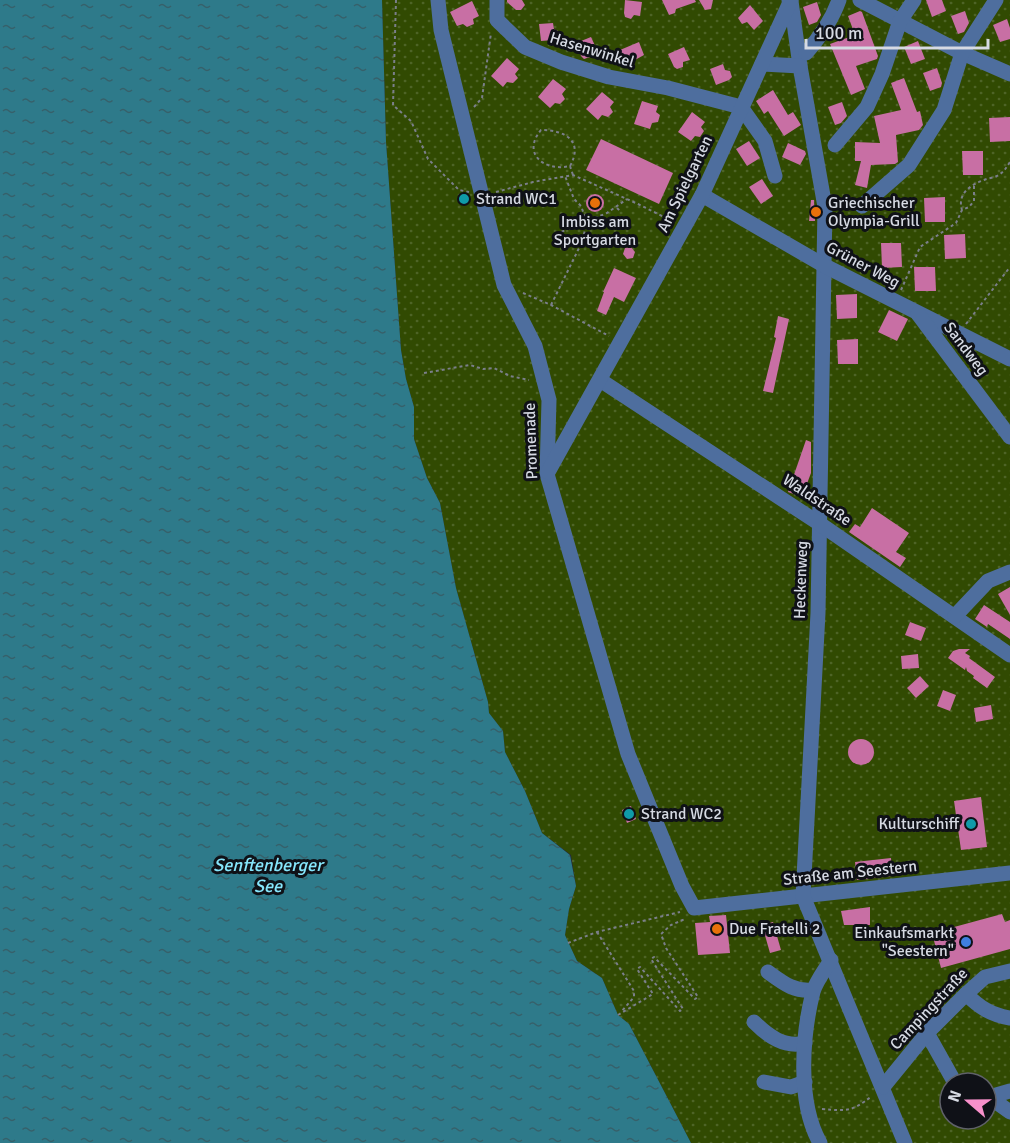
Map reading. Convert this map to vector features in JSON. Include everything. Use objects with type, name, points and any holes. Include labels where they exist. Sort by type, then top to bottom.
[{"type":"street","name":"Promenade","points":[[438,0],[441,30],[462,120],[476,195],[504,285],[535,346],[549,400],[547,474],[628,754],[692,913]]},
{"type":"street","points":[[497,0],[497,20]]},
{"type":"street","name":"Heckenweg","points":[[790,0],[803,60],[825,207],[818,613],[803,896],[884,1087],[905,1143]]},
{"type":"street","name":"Am Spielgarten","points":[[547,474],[702,195],[790,0]]},
{"type":"street","points":[[762,64],[803,60],[835,12],[839,0]]},
{"type":"street","points":[[860,0],[962,53],[1010,74]]},
{"type":"street","points":[[835,145],[867,107],[882,75],[900,21],[914,0]]},
{"type":"street","points":[[862,206],[909,165],[944,110],[962,53],[996,0]]},
{"type":"street","name":"Hasenwinkel","points":[[497,20],[525,47],[561,62],[609,77],[668,88],[741,107]]},
{"type":"street","points":[[741,107],[765,141],[775,176]]},
{"type":"street","name":"Grüner Weg","points":[[702,195],[825,266],[1010,359]]},
{"type":"street","name":"Sandweg","points":[[916,311],[1010,437]]},
{"type":"street","name":"Waldstraße","points":[[600,380],[820,524],[1010,655]]},
{"type":"street","points":[[955,616],[988,580],[1010,572]]},
{"type":"street","name":"Straße am Seestern","points":[[692,913],[803,896],[1010,873]]},
{"type":"street","points":[[820,1143],[806,1108],[805,1043],[813,990],[831,960]]},
{"type":"street","name":"Campingstraße","points":[[884,1087],[927,1033],[966,994],[985,977],[1010,971]]},
{"type":"street","points":[[768,972],[790,988],[813,990]]},
{"type":"street","points":[[966,994],[978,1006],[996,1015],[1010,1018]]},
{"type":"street","points":[[754,1022],[768,1036],[793,1046],[805,1043]]},
{"type":"street","points":[[927,1033],[948,1071]]},
{"type":"street","points":[[764,1082],[791,1087],[805,1082]]},
{"type":"path","points":[[396,0],[393,105],[411,121],[428,159],[459,190],[476,195],[573,175],[685,227]]},
{"type":"path","points":[[462,120],[482,98],[486,80],[486,57],[492,28],[497,20]]},
{"type":"path","points":[[570,166],[554,167],[534,155],[532,146],[541,130],[556,132],[572,140],[576,148],[575,157],[570,166],[573,175]]},
{"type":"path","points":[[962,210],[961,196],[966,190],[983,180],[995,178],[1005,171],[1010,162]]},
{"type":"path","points":[[551,305],[582,242],[587,222],[581,206],[574,199],[565,176]]},
{"type":"path","points":[[896,302],[913,258],[920,247],[930,238],[956,223],[962,210],[974,201],[974,186]]},
{"type":"path","points":[[556,234],[607,213],[627,199]]},
{"type":"path","points":[[616,208],[621,212]]},
{"type":"path","points":[[607,213],[609,218]]},
{"type":"path","points":[[959,333],[1010,267]]},
{"type":"path","points":[[504,285],[551,305],[621,342]]},
{"type":"path","points":[[424,373],[470,365],[483,369],[494,368],[523,379],[543,380]]},
{"type":"path","points":[[568,943],[597,932],[692,913]]},
{"type":"path","points":[[597,932],[634,991],[634,997],[618,1015],[653,994],[637,969],[640,967],[680,1011],[683,1009],[651,959],[654,957],[695,999],[698,997],[666,948],[661,934],[671,925],[692,913]]},
{"type":"path","points":[[806,1108],[846,1111],[856,1108],[884,1087]]},
{"type":"green space","points":[[382,0],[1010,0],[1010,1143],[691,1143],[629,1024],[618,1015],[602,978],[577,961],[565,935],[576,886],[571,855],[542,833],[525,791],[505,752],[503,731],[489,713],[488,702],[456,588],[440,503],[427,478],[414,439],[414,407],[401,350],[386,142]]},
{"type":"water","name":"Senftenberger See","points":[[0,0],[382,0],[386,142],[401,350],[414,407],[414,439],[427,478],[440,503],[456,588],[488,702],[489,713],[503,731],[505,752],[525,791],[542,833],[570,855],[576,886],[565,935],[577,961],[602,978],[618,1015],[629,1024],[691,1143],[0,1143]]},
{"type":"building","points":[[507,0],[522,0],[525,5],[521,10],[516,10]]},
{"type":"building","points":[[625,0],[642,2],[640,16],[634,15],[631,19],[625,17]]},
{"type":"building","points":[[662,0],[695,0],[696,2],[676,9],[675,13],[669,15]]},
{"type":"building","points":[[699,0],[713,0],[711,9],[705,10]]},
{"type":"building","points":[[926,0],[942,0],[946,11],[932,17]]},
{"type":"building","points":[[472,1],[479,16],[473,19],[474,24],[467,27],[463,24],[457,26],[450,12]]},
{"type":"building","points":[[817,2],[821,15],[817,22],[809,25],[803,7]]},
{"type":"building","points":[[750,5],[763,21],[754,30],[747,22],[742,24],[738,18]]},
{"type":"building","points":[[860,11],[878,56],[877,59],[856,66],[865,89],[851,95],[830,44],[855,35],[848,16]]},
{"type":"building","points":[[965,11],[969,23],[964,32],[958,34],[951,16]]},
{"type":"building","points":[[1007,19],[1010,39],[1000,42],[993,25]]},
{"type":"building","points":[[553,23],[554,29],[558,31],[558,37],[554,40],[541,41],[539,24]]},
{"type":"building","points":[[591,37],[597,50],[584,59],[576,43]]},
{"type":"building","points":[[918,41],[925,59],[911,64],[904,47]]},
{"type":"building","points":[[639,42],[644,55],[635,60],[634,65],[627,66],[620,50]]},
{"type":"building","points":[[684,47],[690,60],[683,62],[683,67],[677,69],[668,54]]},
{"type":"building","points":[[507,58],[519,69],[515,74],[518,78],[513,83],[507,82],[503,87],[491,76]]},
{"type":"building","points":[[723,64],[732,77],[716,85],[710,69]]},
{"type":"building","points":[[937,68],[942,83],[941,87],[930,91],[923,73]]},
{"type":"building","points":[[904,78],[917,112],[920,111],[923,125],[919,130],[896,135],[898,162],[871,165],[867,188],[855,185],[861,161],[855,161],[855,142],[880,143],[874,116],[901,110],[891,83]]},
{"type":"building","points":[[553,79],[566,89],[562,94],[565,99],[550,108],[538,97]]},
{"type":"building","points":[[773,90],[788,115],[793,112],[801,125],[784,136],[768,111],[764,114],[756,101]]},
{"type":"building","points":[[602,92],[614,102],[610,107],[613,112],[608,117],[602,115],[598,120],[586,109]]},
{"type":"building","points":[[642,101],[658,106],[656,112],[660,115],[658,122],[652,123],[650,129],[634,124]]},
{"type":"building","points":[[842,102],[847,116],[841,123],[835,125],[828,107]]},
{"type":"building","points":[[692,112],[705,122],[701,127],[704,131],[700,137],[695,136],[691,141],[678,132]]},
{"type":"building","points":[[1010,117],[1010,141],[990,142],[989,118]]},
{"type":"building","points":[[601,139],[673,173],[659,204],[586,170]]},
{"type":"building","points":[[749,141],[760,158],[747,166],[736,149]]},
{"type":"building","points":[[788,143],[805,151],[806,154],[800,165],[782,157]]},
{"type":"building","points":[[962,151],[983,151],[983,175],[963,175]]},
{"type":"building","points":[[762,179],[773,196],[761,204],[749,187]]},
{"type":"building","points":[[595,194],[601,197],[604,203],[601,209],[595,212],[589,209],[586,203],[589,197]]},
{"type":"building","points":[[945,197],[945,222],[925,222],[924,198]]},
{"type":"building","points":[[811,200],[814,200],[815,221],[809,221]]},
{"type":"building","points":[[965,234],[966,258],[945,259],[944,235]]},
{"type":"building","points":[[881,243],[901,243],[902,267],[882,268]]},
{"type":"building","points":[[631,247],[635,252],[633,258],[627,259],[623,254],[625,248]]},
{"type":"building","points":[[914,267],[935,267],[936,291],[915,291]]},
{"type":"building","points":[[614,268],[636,278],[624,302],[614,297],[606,315],[597,311]]},
{"type":"building","points":[[857,294],[857,318],[837,319],[836,295]]},
{"type":"building","points":[[889,310],[908,319],[897,341],[878,332]]},
{"type":"building","points":[[778,316],[789,319],[773,393],[763,391],[776,338],[774,337]]},
{"type":"building","points":[[858,339],[858,364],[838,364],[837,340]]},
{"type":"building","points":[[806,440],[811,442],[811,473],[802,497],[788,492]]},
{"type":"building","points":[[872,508],[909,533],[896,552],[906,558],[900,567],[849,532],[855,524],[860,527]]},
{"type":"building","points":[[1010,587],[1010,615],[998,594]]},
{"type":"building","points":[[984,605],[1010,622],[1010,639],[988,624],[987,627],[975,619]]},
{"type":"building","points":[[910,622],[926,628],[921,641],[905,635]]},
{"type":"building","points":[[970,649],[965,653],[970,656],[969,658],[995,677],[987,688],[973,678],[974,676],[967,671],[966,667],[965,670],[948,658],[953,651]]},
{"type":"building","points":[[918,654],[919,668],[902,669],[901,656]]},
{"type":"building","points":[[920,676],[929,686],[916,698],[907,688]]},
{"type":"building","points":[[943,690],[956,695],[950,711],[937,706]]},
{"type":"building","points":[[991,705],[993,719],[976,722],[974,708]]},
{"type":"building","points":[[861,739],[870,743],[874,752],[870,761],[861,765],[852,761],[848,752],[852,743]]},
{"type":"building","name":"Kulturschiff","points":[[981,797],[987,847],[961,850],[954,801]]},
{"type":"building","name":"Strand WC2","points":[[631,806],[636,819],[627,823],[622,810]]},
{"type":"building","points":[[891,858],[892,876],[857,880],[855,862]]},
{"type":"building","points":[[870,907],[870,925],[844,925],[841,911]]},
{"type":"building","name":"Einkaufsmarkt \"Seestern\"","points":[[1002,914],[1005,922],[1010,920],[1010,949],[941,968],[932,933]]},
{"type":"building","points":[[726,915],[730,953],[698,955],[695,923],[710,922],[709,916]]},
{"type":"building","points":[[773,922],[781,950],[770,953],[762,925]]},
{"type":"place","name":"Strand WC1","points":[[464,199]]},
{"type":"place","name":"Imbiss am Sportgarten","points":[[595,203]]},
{"type":"place","name":"Griechischer Olympia-Grill","points":[[816,212]]},
{"type":"place","name":"Strand WC2","points":[[629,814]]},
{"type":"place","name":"Kulturschiff","points":[[971,824]]},
{"type":"place","name":"Due Fratelli 2","points":[[717,929]]},
{"type":"place","name":"Einkaufsmarkt \"Seestern\"","points":[[966,942]]}]
